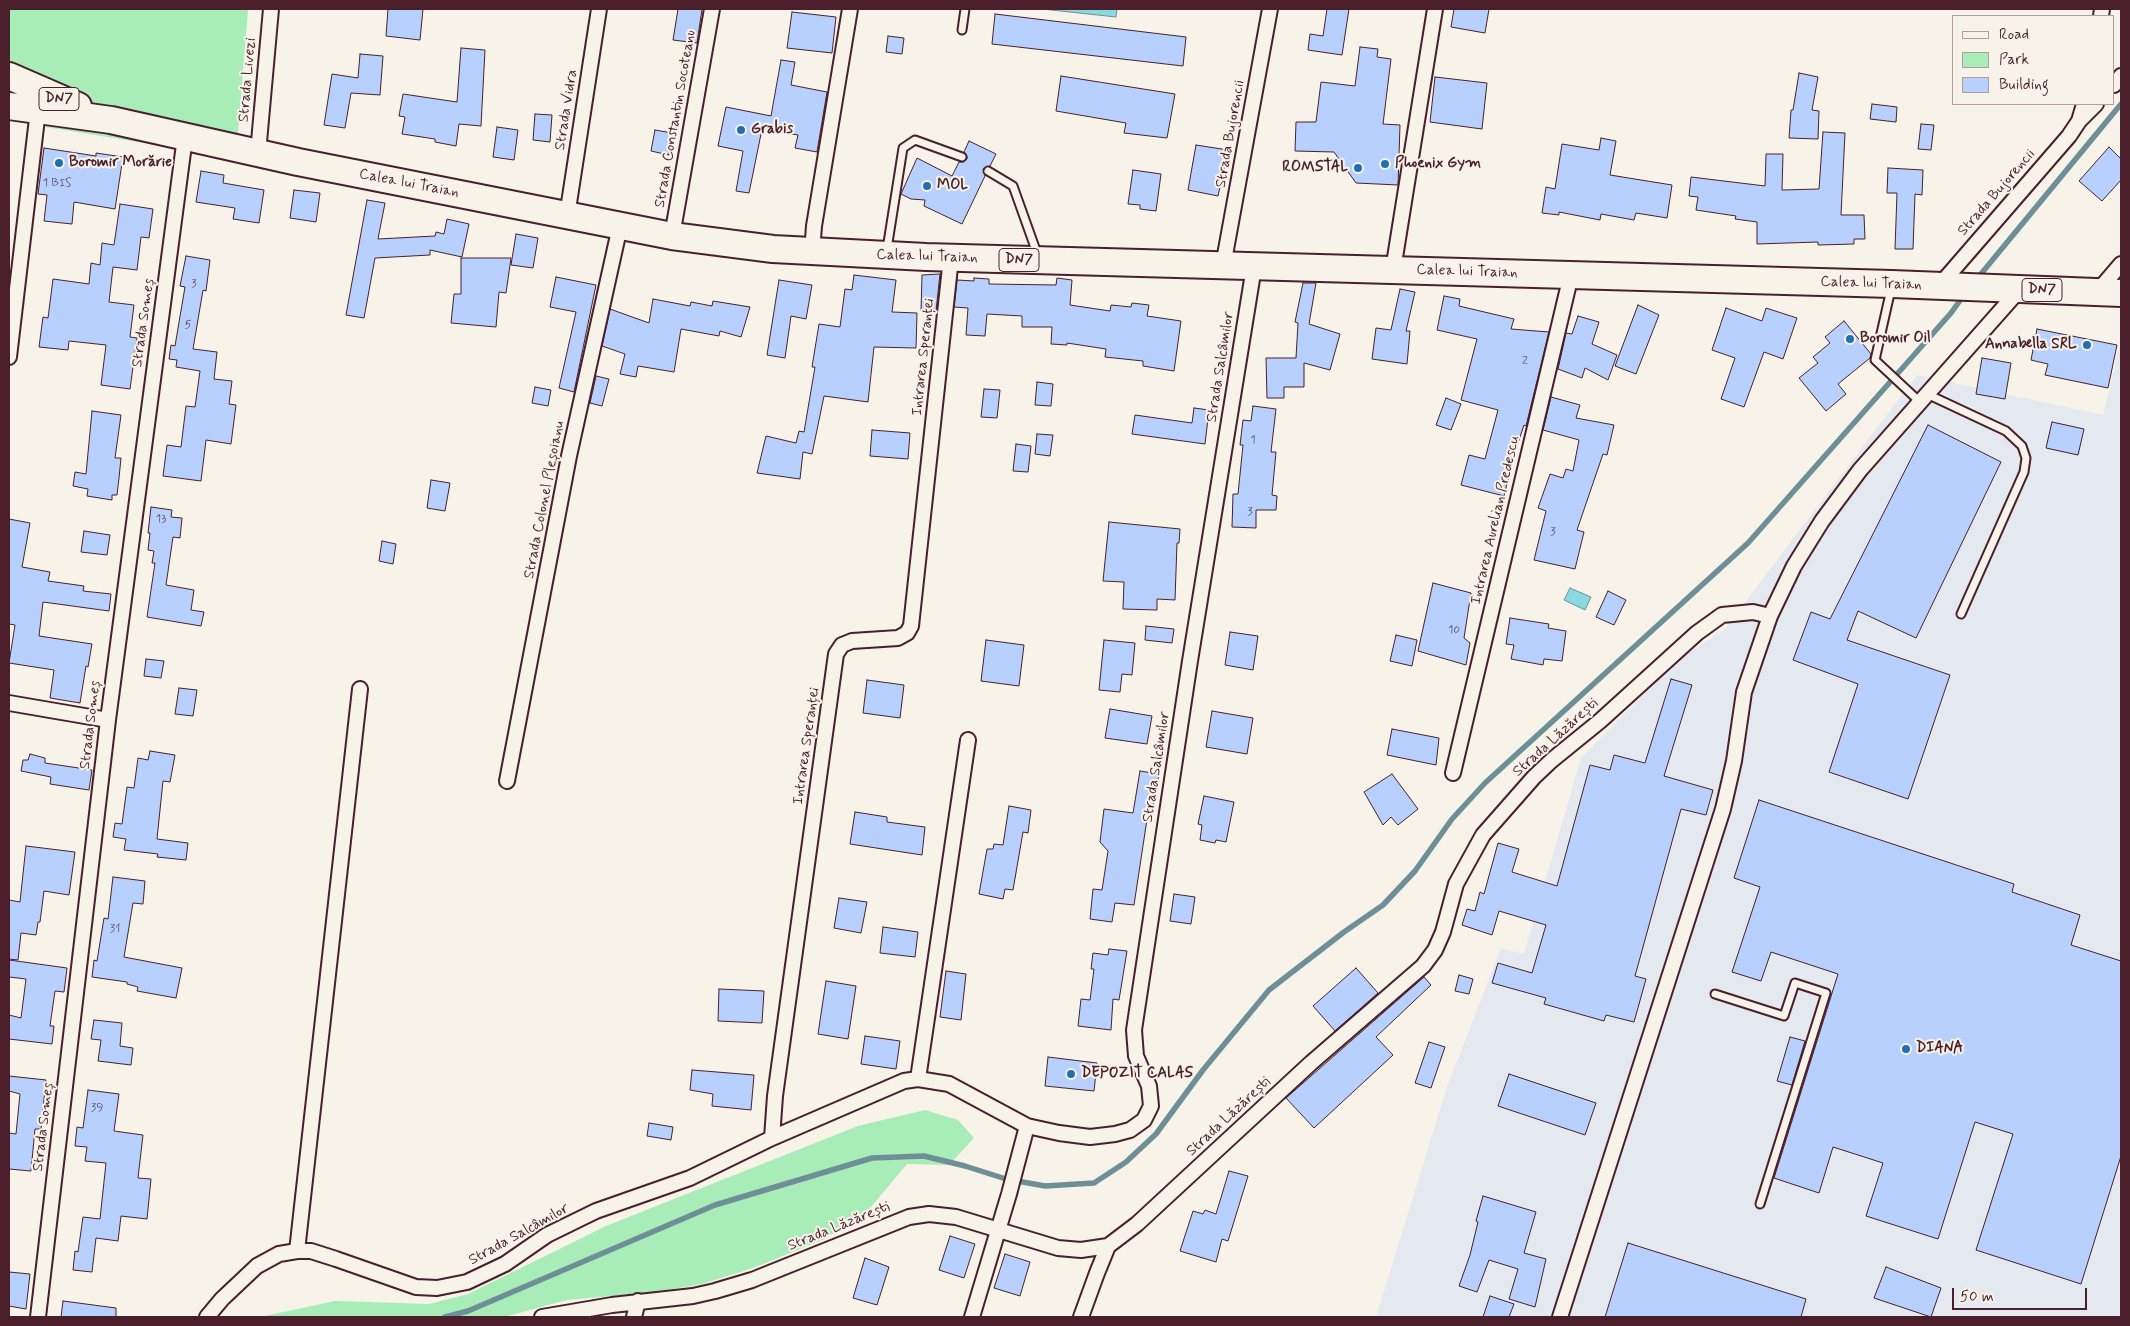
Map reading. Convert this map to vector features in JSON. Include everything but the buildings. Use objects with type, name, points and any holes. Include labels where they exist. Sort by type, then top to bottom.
[{"type":"highway","name":"DN7","points":[[9,76],[111,120]]},
{"type":"highway","name":"Calea lui Traian","points":[[9,106],[111,120],[258,153],[567,216],[672,236],[742,246],[886,256],[1892,284],[2109,293]]},
{"type":"street","name":"Strada Livezi","points":[[258,153],[271,9]]},
{"type":"street","name":"Strada Vidra","points":[[567,216],[599,9]]},
{"type":"street","name":"Strada Constantin Socoteanu","points":[[672,236],[712,9]]},
{"type":"street","points":[[812,252],[814,226],[850,9]]},
{"type":"street","name":"Strada Bujorencii","points":[[1223,266],[1270,9]]},
{"type":"street","points":[[1393,270],[1435,9]]},
{"type":"street","name":"Strada Bujorencii","points":[[2079,121],[2084,105]]},
{"type":"street","name":"Strada Bujorencii","points":[[1946,286],[2069,136],[2079,121],[2095,105]]},
{"type":"street","points":[[9,357],[38,110]]},
{"type":"street","name":"Strada Someș","points":[[38,1317],[108,720],[185,137]]},
{"type":"street","name":"Strada Colonel Pleșoianu","points":[[506,781],[569,456],[620,226]]},
{"type":"street","name":"Intrarea Speranței","points":[[772,1138],[775,1096],[836,654],[842,645],[852,641],[898,638],[906,633],[911,626],[951,258]]},
{"type":"street","points":[[2109,293],[2121,264]]},
{"type":"street","name":"Strada Salcâmilor","points":[[1027,1126],[1090,1137],[1115,1134],[1130,1130],[1144,1120],[1151,1106],[1148,1086],[1136,1056],[1134,1030],[1190,661],[1254,267]]},
{"type":"street","name":"Intrarea Aurelian Predescu","points":[[1452,773],[1571,275]]},
{"type":"street","points":[[1560,1317],[1723,809],[1734,761],[1744,692],[1770,616],[1794,566],[1822,521],[1860,470],[2020,289]]},
{"type":"street","name":"Strada Lăzărești","points":[[549,1317],[638,1301],[692,1296],[752,1280],[909,1217],[929,1214],[956,1217],[999,1228],[1058,1248],[1081,1250],[1108,1246],[1137,1224],[1311,1063],[1423,966],[1435,950],[1456,884],[1483,835],[1546,765],[1600,720],[1697,633],[1722,615],[1753,612],[1770,616]]},
{"type":"street","points":[[297,1250],[360,689]]},
{"type":"street","points":[[9,703],[108,720]]},
{"type":"street","points":[[918,1079],[968,740]]},
{"type":"street","points":[[772,1138],[904,1081],[918,1079],[949,1084],[1027,1126],[1009,1194],[972,1317]]},
{"type":"street","name":"Strada Salcâmilor","points":[[206,1317],[256,1266],[279,1254],[297,1250],[311,1251],[416,1287],[437,1288],[467,1282],[505,1264],[547,1235],[596,1212],[690,1178],[772,1138]]},
{"type":"street","points":[[1082,1317],[1108,1246]]},
{"type":"street","points":[[634,1317],[638,1301]]},
{"type":"lane","points":[[962,30],[965,9]]},
{"type":"lane","points":[[886,256],[902,148],[915,140],[962,157]]},
{"type":"lane","points":[[988,171],[1013,186],[1040,261]]},
{"type":"lane","points":[[1892,284],[1875,360],[1902,387],[1923,398],[2006,431],[2022,446],[2026,458],[2024,472],[1961,614]]},
{"type":"lane","points":[[1715,994],[1784,1016],[1795,983],[1826,994],[1760,1204]]},
{"type":"shaded area","points":[[2121,341],[2121,1317],[1376,1317],[1447,1087],[1501,948],[1524,954],[1581,758],[1676,661],[1724,630],[1917,375],[2103,415]]},
{"type":"green space","points":[[9,9],[248,9],[236,158],[9,121]]},
{"type":"green space","points":[[925,1110],[958,1120],[974,1138],[949,1165],[907,1164],[871,1207],[825,1239],[753,1268],[702,1284],[655,1292],[567,1300],[504,1317],[260,1317],[335,1301],[429,1304],[468,1294],[606,1226],[858,1126]]},
{"type":"water","points":[[1042,9],[1117,9],[1116,17]]},
{"type":"water","points":[[1570,588],[1591,597],[1585,610],[1564,600]]},
{"type":"waterway","points":[[1976,280],[2121,104]]},
{"type":"waterway","points":[[445,1317],[468,1311],[715,1205],[872,1158],[924,1156],[1006,1179],[1045,1186],[1094,1183],[1126,1162],[1156,1134],[1203,1070],[1269,990],[1344,932],[1383,905],[1415,871],[1452,819],[1485,783],[1748,543],[1951,313],[1964,295]]},
{"type":"place","name":"Grabis","points":[[741,130]]},
{"type":"place","name":"Boromir Morărie","points":[[59,163]]},
{"type":"place","name":"Phoenix Gym","points":[[1385,164]]},
{"type":"place","name":"ROMSTAL","points":[[1358,168]]},
{"type":"place","name":"MOL","points":[[927,186]]},
{"type":"place","name":"Boromir Oil","points":[[1850,339]]},
{"type":"place","name":"Annabella SRL","points":[[2087,345]]},
{"type":"place","name":"DIANA","points":[[1906,1049]]},
{"type":"place","name":"DEPOZIT CALAS","points":[[1071,1074]]}]
